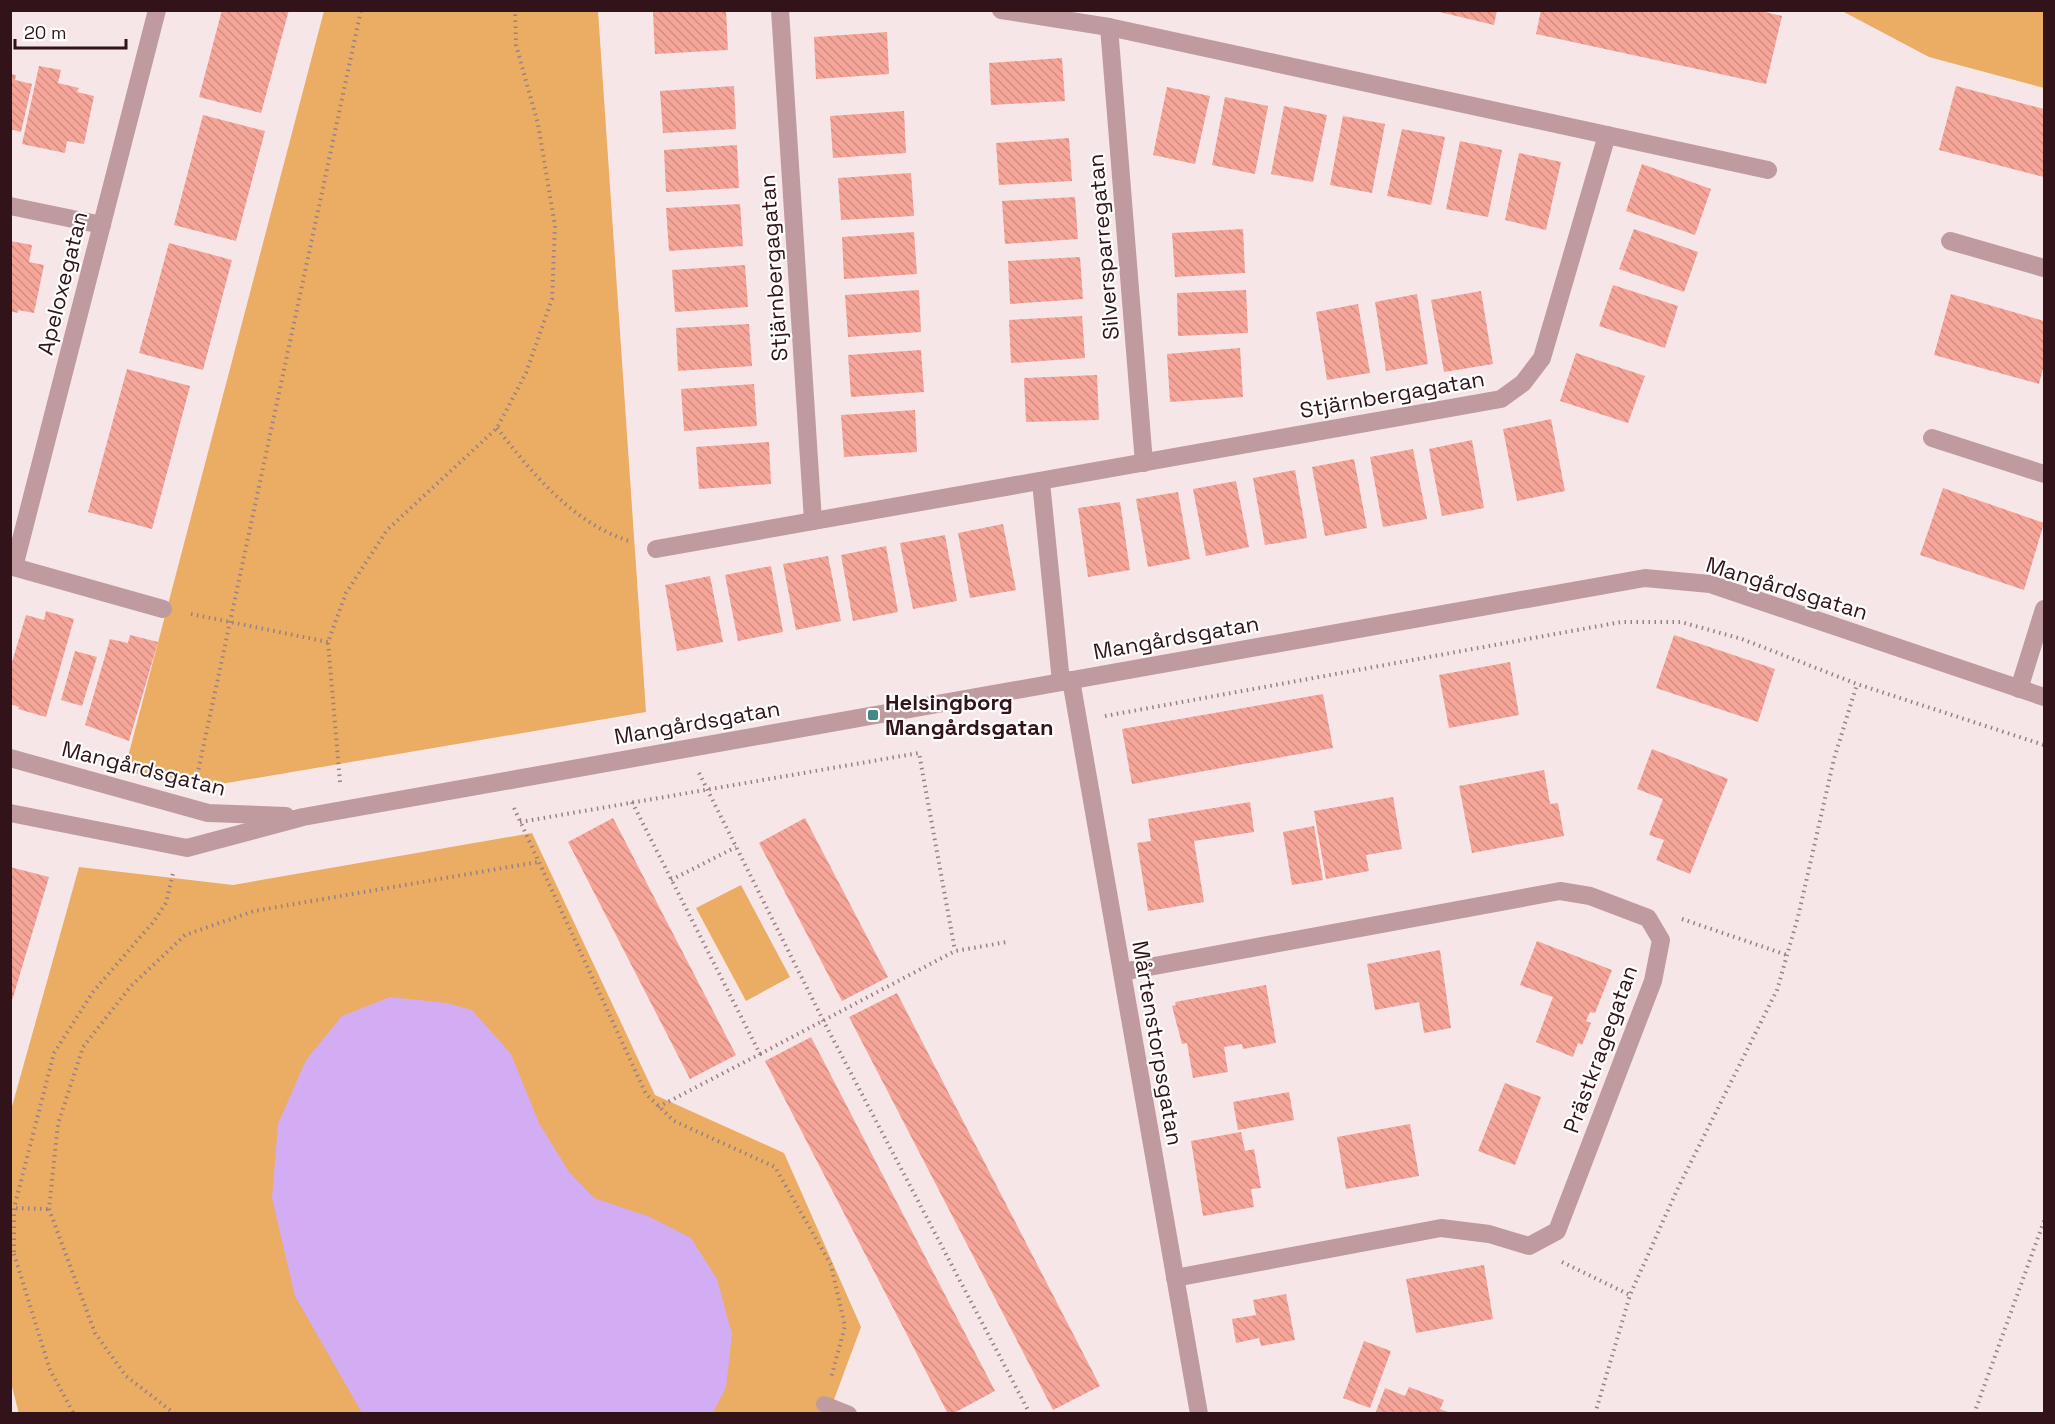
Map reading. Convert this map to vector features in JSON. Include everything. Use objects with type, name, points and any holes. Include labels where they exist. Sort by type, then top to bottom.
[{"type":"street","name":"Apeloxegatan","points":[[12,566],[157,10]]},
{"type":"street","name":"Stjärnbergagatan","points":[[780,10],[813,522]]},
{"type":"street","points":[[1001,10],[1109,27],[1768,170]]},
{"type":"street","name":"Silversparregatan","points":[[1109,27],[1144,463]]},
{"type":"street","name":"Stjärnbergagatan","points":[[656,549],[1501,399],[1523,383],[1542,358],[1607,135]]},
{"type":"street","points":[[10,206],[102,225]]},
{"type":"street","points":[[1950,241],[2044,268]]},
{"type":"street","points":[[1932,438],[2044,474]]},
{"type":"street","points":[[1041,482],[1066,681]]},
{"type":"street","points":[[12,566],[163,609]]},
{"type":"street","name":"Mangårdsgatan","points":[[10,813],[187,848],[303,816],[1645,578],[1710,584],[2044,698]]},
{"type":"street","points":[[2019,689],[2044,609]]},
{"type":"street","name":"Mårtenstorpsgatan","points":[[1066,681],[1078,721],[1199,1413]]},
{"type":"street","name":"Mangårdsgatan","points":[[10,758],[208,813],[303,816]]},
{"type":"street","points":[[1122,972],[1560,891],[1590,896],[1648,918]]},
{"type":"street","name":"Prästkragegatan","points":[[1529,1246],[1557,1231],[1653,981],[1661,940],[1648,918]]},
{"type":"street","points":[[1175,1278],[1441,1228],[1489,1234],[1529,1246]]},
{"type":"lane","points":[[824,1404],[849,1413]]},
{"type":"path","points":[[191,808],[360,10]]},
{"type":"path","points":[[342,809],[328,642],[346,593],[387,530],[497,428],[525,373],[552,299],[555,226],[538,124],[516,45],[515,10]]},
{"type":"path","points":[[497,428],[539,481],[572,509],[619,538],[656,549]]},
{"type":"path","points":[[163,609],[328,642]]},
{"type":"path","points":[[1078,721],[1621,622],[1681,622],[1743,639],[1857,684],[2044,745]]},
{"type":"path","points":[[1594,1413],[1630,1295],[1677,1190],[1777,990],[1788,955],[1834,759],[1857,684]]},
{"type":"path","points":[[688,748],[824,1022],[1030,1413]]},
{"type":"path","points":[[520,822],[919,753],[955,951]]},
{"type":"path","points":[[501,781],[646,1094],[674,1121],[775,1167],[831,1265],[844,1326],[824,1404]]},
{"type":"path","points":[[632,802],[760,1054]]},
{"type":"path","points":[[74,1413],[50,1370],[12,1254],[12,1208],[54,1053],[93,992],[154,921],[166,903],[180,847]]},
{"type":"path","points":[[671,880],[736,847]]},
{"type":"path","points":[[175,1413],[126,1376],[95,1333],[49,1209],[58,1124],[83,1047],[131,986],[185,935],[254,911],[538,862]]},
{"type":"path","points":[[1648,918],[1682,919],[1788,955]]},
{"type":"path","points":[[658,1107],[824,1022],[955,951],[1007,942]]},
{"type":"path","points":[[12,1208],[49,1209]]},
{"type":"path","points":[[1974,1413],[2044,1221]]},
{"type":"path","points":[[1529,1246],[1630,1295]]},
{"type":"shaded area","points":[[324,11],[598,11],[646,712],[221,784],[124,772]]},
{"type":"shaded area","points":[[1842,11],[2044,11],[2044,88],[1929,57]]},
{"type":"shaded area","points":[[532,833],[655,1095],[784,1153],[861,1327],[829,1413],[19,1414],[10,1379],[11,1110],[79,867],[233,885]]},
{"type":"shaded area","points":[[741,885],[790,977],[746,1001],[696,908]]},
{"type":"shaded area","points":[[390,997],[447,1003],[472,1010],[511,1054],[539,1123],[569,1172],[594,1198],[650,1217],[691,1238],[717,1279],[732,1334],[726,1387],[713,1413],[362,1413],[295,1296],[272,1198],[278,1124],[306,1060],[342,1016]]},
{"type":"building","points":[[222,10],[289,10],[261,113],[199,97]]},
{"type":"building","points":[[726,10],[728,50],[655,54],[653,12]]},
{"type":"building","points":[[1431,10],[1497,10],[1494,25]]},
{"type":"building","points":[[1541,10],[1756,10],[1782,16],[1766,84],[1536,34]]},
{"type":"building","points":[[887,32],[889,74],[816,79],[814,37]]},
{"type":"building","points":[[1062,58],[1065,101],[991,105],[989,63]]},
{"type":"building","points":[[39,66],[61,70],[58,83],[79,88],[77,92],[94,96],[84,144],[67,141],[65,153],[22,144]]},
{"type":"building","points":[[10,74],[16,75],[15,80],[32,84],[21,132],[10,129]]},
{"type":"building","points":[[734,86],[736,129],[663,133],[660,91]]},
{"type":"building","points":[[1956,86],[2044,109],[2044,177],[1939,150]]},
{"type":"building","points":[[1167,87],[1210,96],[1195,164],[1153,155]]},
{"type":"building","points":[[1225,97],[1268,106],[1255,174],[1212,165]]},
{"type":"building","points":[[1284,106],[1327,115],[1313,182],[1271,174]]},
{"type":"building","points":[[904,111],[906,153],[833,158],[830,116]]},
{"type":"building","points":[[203,115],[265,131],[236,241],[174,225]]},
{"type":"building","points":[[1343,116],[1385,124],[1372,193],[1330,185]]},
{"type":"building","points":[[1402,129],[1445,137],[1431,205],[1387,196]]},
{"type":"building","points":[[1069,138],[1072,181],[999,185],[996,143]]},
{"type":"building","points":[[1460,141],[1502,150],[1488,217],[1446,209]]},
{"type":"building","points":[[737,145],[739,188],[666,192],[664,150]]},
{"type":"building","points":[[1519,153],[1561,162],[1546,230],[1505,220]]},
{"type":"building","points":[[1642,164],[1711,189],[1695,235],[1626,211]]},
{"type":"building","points":[[911,173],[914,216],[841,220],[838,178]]},
{"type":"building","points":[[1075,197],[1078,239],[1005,244],[1002,201]]},
{"type":"building","points":[[740,204],[743,246],[669,251],[666,208]]},
{"type":"building","points":[[1243,229],[1245,273],[1175,277],[1172,233]]},
{"type":"building","points":[[1634,229],[1698,252],[1684,292],[1619,269]]},
{"type":"building","points":[[914,232],[917,274],[844,279],[842,237]]},
{"type":"building","points":[[10,241],[32,245],[29,262],[44,265],[34,313],[10,311]]},
{"type":"building","points":[[169,243],[232,260],[203,370],[139,353]]},
{"type":"building","points":[[1080,257],[1083,299],[1010,304],[1008,261]]},
{"type":"building","points":[[745,265],[748,307],[675,312],[672,270]]},
{"type":"building","points":[[1613,285],[1678,306],[1665,348],[1599,326]]},
{"type":"building","points":[[919,290],[921,332],[848,337],[845,295]]},
{"type":"building","points":[[1246,290],[1248,333],[1178,336],[1177,293]]},
{"type":"building","points":[[1481,291],[1493,364],[1444,372],[1431,300]]},
{"type":"building","points":[[1417,294],[1428,364],[1386,371],[1375,302]]},
{"type":"building","points":[[1951,294],[2044,321],[2044,365],[2039,384],[1934,355]]},
{"type":"building","points":[[1358,304],[1370,373],[1327,380],[1316,312]]},
{"type":"building","points":[[1082,316],[1085,358],[1011,363],[1009,320]]},
{"type":"building","points":[[749,324],[752,366],[678,371],[676,328]]},
{"type":"building","points":[[1240,348],[1243,397],[1170,402],[1167,354]]},
{"type":"building","points":[[921,350],[924,392],[851,397],[848,355]]},
{"type":"building","points":[[1576,353],[1645,376],[1628,423],[1560,401]]},
{"type":"building","points":[[127,369],[190,386],[152,529],[88,512]]},
{"type":"building","points":[[1097,375],[1099,420],[1026,422],[1024,378]]},
{"type":"building","points":[[754,384],[757,426],[684,431],[681,389]]},
{"type":"building","points":[[915,410],[917,452],[844,457],[841,415]]},
{"type":"building","points":[[1551,419],[1565,491],[1517,501],[1503,429]]},
{"type":"building","points":[[1472,440],[1484,508],[1442,516],[1429,449]]},
{"type":"building","points":[[769,442],[771,484],[699,489],[696,447]]},
{"type":"building","points":[[1413,449],[1427,519],[1383,527],[1370,457]]},
{"type":"building","points":[[1354,459],[1367,528],[1325,536],[1312,467]]},
{"type":"building","points":[[1295,470],[1307,538],[1265,545],[1253,478]]},
{"type":"building","points":[[1236,481],[1249,547],[1206,556],[1193,489]]},
{"type":"building","points":[[1943,488],[2044,523],[2024,590],[1920,555]]},
{"type":"building","points":[[1178,492],[1190,559],[1148,567],[1136,499]]},
{"type":"building","points":[[1120,502],[1130,570],[1088,577],[1078,508]]},
{"type":"building","points":[[1003,524],[1016,590],[970,598],[958,533]]},
{"type":"building","points":[[945,535],[957,601],[913,609],[900,543]]},
{"type":"building","points":[[886,546],[898,612],[853,621],[841,555]]},
{"type":"building","points":[[828,556],[841,621],[796,630],[783,564]]},
{"type":"building","points":[[771,566],[783,632],[738,641],[725,575]]},
{"type":"building","points":[[710,576],[723,642],[677,651],[665,585]]},
{"type":"building","points":[[46,611],[74,619],[46,717],[18,709],[19,707],[10,704],[10,669],[26,615],[44,620]]},
{"type":"building","points":[[130,635],[158,642],[129,741],[85,725],[110,639],[128,643]]},
{"type":"building","points":[[1674,635],[1775,669],[1758,722],[1656,688]]},
{"type":"building","points":[[75,651],[97,657],[82,706],[61,700]]},
{"type":"building","points":[[1510,662],[1519,715],[1449,728],[1439,675]]},
{"type":"building","points":[[1323,694],[1333,748],[1132,784],[1122,729]]},
{"type":"building","points":[[1652,749],[1728,779],[1690,874],[1656,860],[1664,840],[1649,835],[1663,799],[1637,789]]},
{"type":"building","points":[[1544,770],[1550,804],[1558,803],[1564,836],[1472,853],[1459,786]]},
{"type":"building","points":[[1393,797],[1402,849],[1366,855],[1369,871],[1326,879],[1314,811]]},
{"type":"building","points":[[1250,802],[1254,832],[1194,841],[1204,902],[1148,911],[1137,843],[1151,841],[1148,819]]},
{"type":"building","points":[[613,818],[736,1055],[690,1079],[568,842]]},
{"type":"building","points":[[805,818],[888,977],[842,1001],[759,843]]},
{"type":"building","points":[[1314,826],[1323,880],[1292,885],[1283,832]]},
{"type":"building","points":[[10,867],[49,877],[11,1004],[10,1004]]},
{"type":"building","points":[[1537,941],[1612,970],[1595,1013],[1590,1012],[1586,1021],[1591,1023],[1582,1045],[1578,1043],[1573,1057],[1536,1042],[1553,997],[1520,985]]},
{"type":"building","points":[[1440,950],[1451,1028],[1424,1033],[1419,1002],[1375,1010],[1367,964]]},
{"type":"building","points":[[1266,985],[1276,1043],[1243,1049],[1242,1044],[1224,1047],[1228,1072],[1193,1078],[1187,1043],[1182,1044],[1172,1006],[1176,1005],[1175,1002]]},
{"type":"building","points":[[897,993],[1100,1386],[1053,1410],[849,1017]]},
{"type":"building","points":[[811,1037],[995,1391],[952,1414],[948,1414],[765,1061]]},
{"type":"building","points":[[1505,1083],[1541,1097],[1515,1165],[1478,1151]]},
{"type":"building","points":[[1289,1092],[1294,1120],[1238,1130],[1233,1102]]},
{"type":"building","points":[[1410,1124],[1419,1176],[1346,1189],[1337,1137]]},
{"type":"building","points":[[1241,1132],[1245,1151],[1254,1149],[1261,1188],[1251,1189],[1254,1207],[1203,1216],[1191,1141]]},
{"type":"building","points":[[1484,1265],[1493,1319],[1416,1333],[1406,1279]]},
{"type":"building","points":[[1286,1294],[1295,1340],[1261,1346],[1259,1338],[1236,1343],[1232,1319],[1256,1315],[1253,1300]]},
{"type":"building","points":[[1364,1341],[1391,1351],[1370,1408],[1343,1398]]},
{"type":"building","points":[[1409,1387],[1444,1400],[1440,1409],[1453,1414],[1375,1414],[1385,1388],[1405,1396]]},
{"type":"place","name":"Helsingborg Mangårdsgatan","points":[[873,715]]}]
